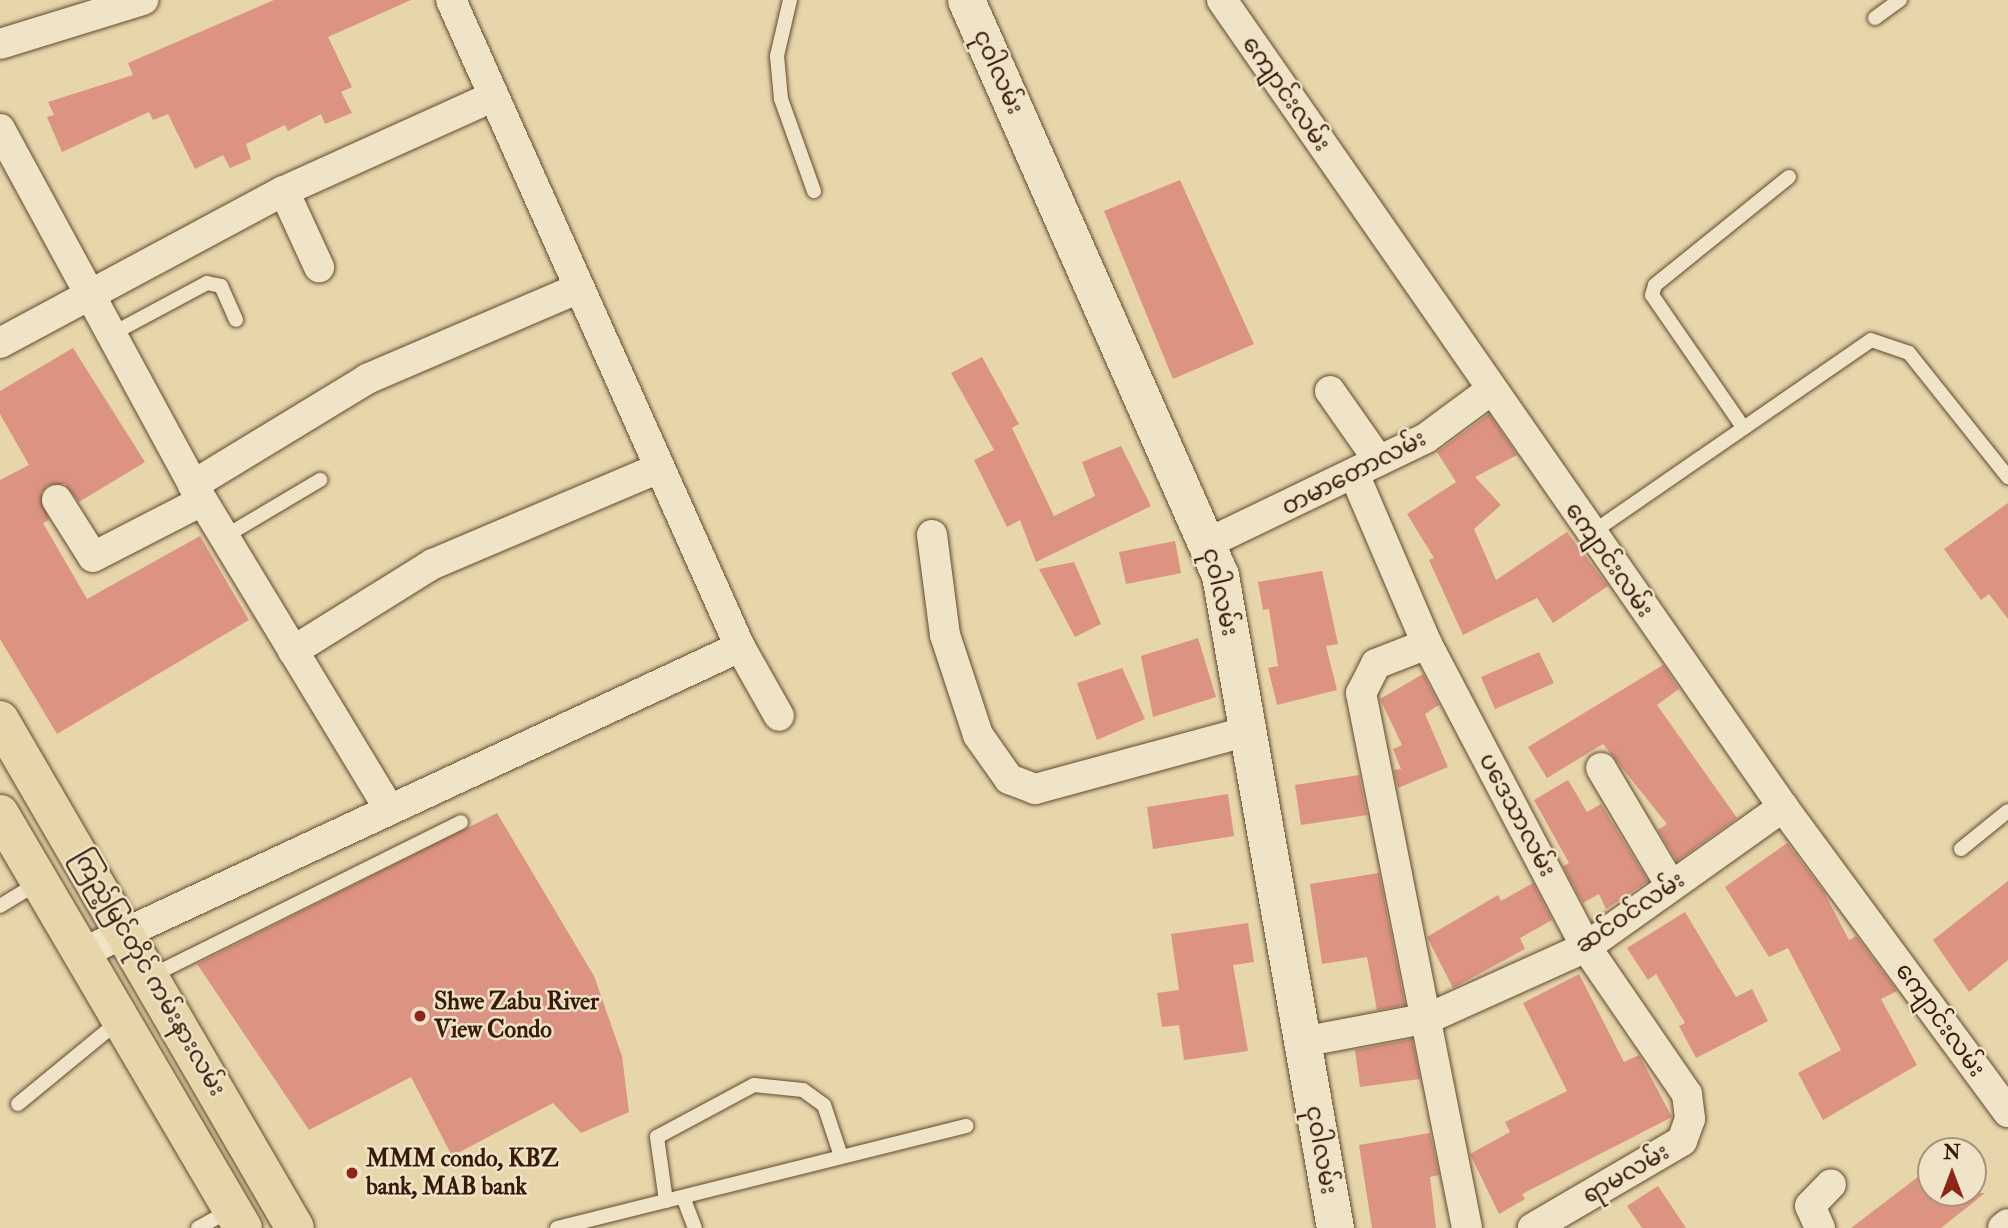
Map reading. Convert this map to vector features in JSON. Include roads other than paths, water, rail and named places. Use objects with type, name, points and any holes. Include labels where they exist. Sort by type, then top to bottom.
[{"type":"main road","name":"ကြည့်မြင်တိုင် ကမ်းနားလမ်း","points":[[0,720],[295,1228]]},
{"type":"main road","name":"ကြည့်မြင်တိုင် ကမ်းနားလမ်း","points":[[0,814],[38,883],[237,1218]]},
{"type":"street","points":[[0,44],[143,0]]},
{"type":"street","points":[[451,0],[492,97],[740,647],[779,716]]},
{"type":"street","name":"ငုဝါလမ်း","points":[[965,0],[1210,542],[1248,731],[1335,1228]]},
{"type":"street","name":"ကျောင်းလမ်း","points":[[1222,0],[1590,534],[1783,807],[2008,1112]]},
{"type":"street","points":[[0,342],[88,292],[284,191],[492,97]]},
{"type":"street","points":[[0,129],[198,493],[389,808]]},
{"type":"street","points":[[284,191],[319,267]]},
{"type":"street","points":[[57,500],[93,557],[198,493],[367,379],[578,289]]},
{"type":"street","name":"တမာတောလမ်း","points":[[1210,542],[1367,469],[1426,438],[1491,390]]},
{"type":"street","name":"ပဒေသာလမ်း","points":[[1330,391],[1367,469],[1427,644],[1586,947],[1687,1094],[1690,1119],[1682,1141]]},
{"type":"street","points":[[293,651],[433,564],[659,468]]},
{"type":"street","points":[[932,535],[945,635],[978,735],[1009,779],[1035,789],[1248,731]]},
{"type":"street","points":[[1427,644],[1376,664],[1361,693],[1429,1018],[1467,1228]]},
{"type":"street","points":[[80,954],[124,930],[740,647]]},
{"type":"street","points":[[1601,768],[1671,886]]},
{"type":"street","name":"ဆင်ဝင်လမ်း","points":[[1303,1042],[1429,1018],[1586,947],[1783,807]]},
{"type":"street","name":"ရာမလမ်း","points":[[1533,1228],[1682,1141]]},
{"type":"street","points":[[1820,1228],[1810,1206],[1831,1184]]},
{"type":"street","points":[[2003,1228],[2008,1224]]},
{"type":"lane","points":[[790,0],[777,56],[781,99],[814,191]]},
{"type":"lane","points":[[1875,18],[1900,0]]},
{"type":"lane","points":[[1743,427],[1652,295],[1655,285],[1789,177]]},
{"type":"lane","points":[[110,335],[207,283],[221,286],[236,320]]},
{"type":"lane","points":[[1590,534],[1871,340],[1892,344],[1909,353],[2008,477]]},
{"type":"lane","points":[[224,537],[320,480]]},
{"type":"lane","points":[[1961,849],[2008,811]]},
{"type":"lane","points":[[151,976],[461,822]]},
{"type":"lane","points":[[0,906],[38,883]]},
{"type":"lane","points":[[18,1104],[119,1021]]},
{"type":"lane","points":[[666,1201],[657,1138],[754,1085],[803,1090],[824,1105],[841,1156]]},
{"type":"lane","points":[[557,1228],[967,1126]]},
{"type":"lane","points":[[683,1197],[695,1228]]},
{"type":"lane","points":[[198,1228],[237,1218]]},
{"type":"place","name":"Shwe Zabu River View Condo","points":[[420,1016]]},
{"type":"place","name":"MMM condo, KBZ bank, MAB bank","points":[[352,1173]]}]
